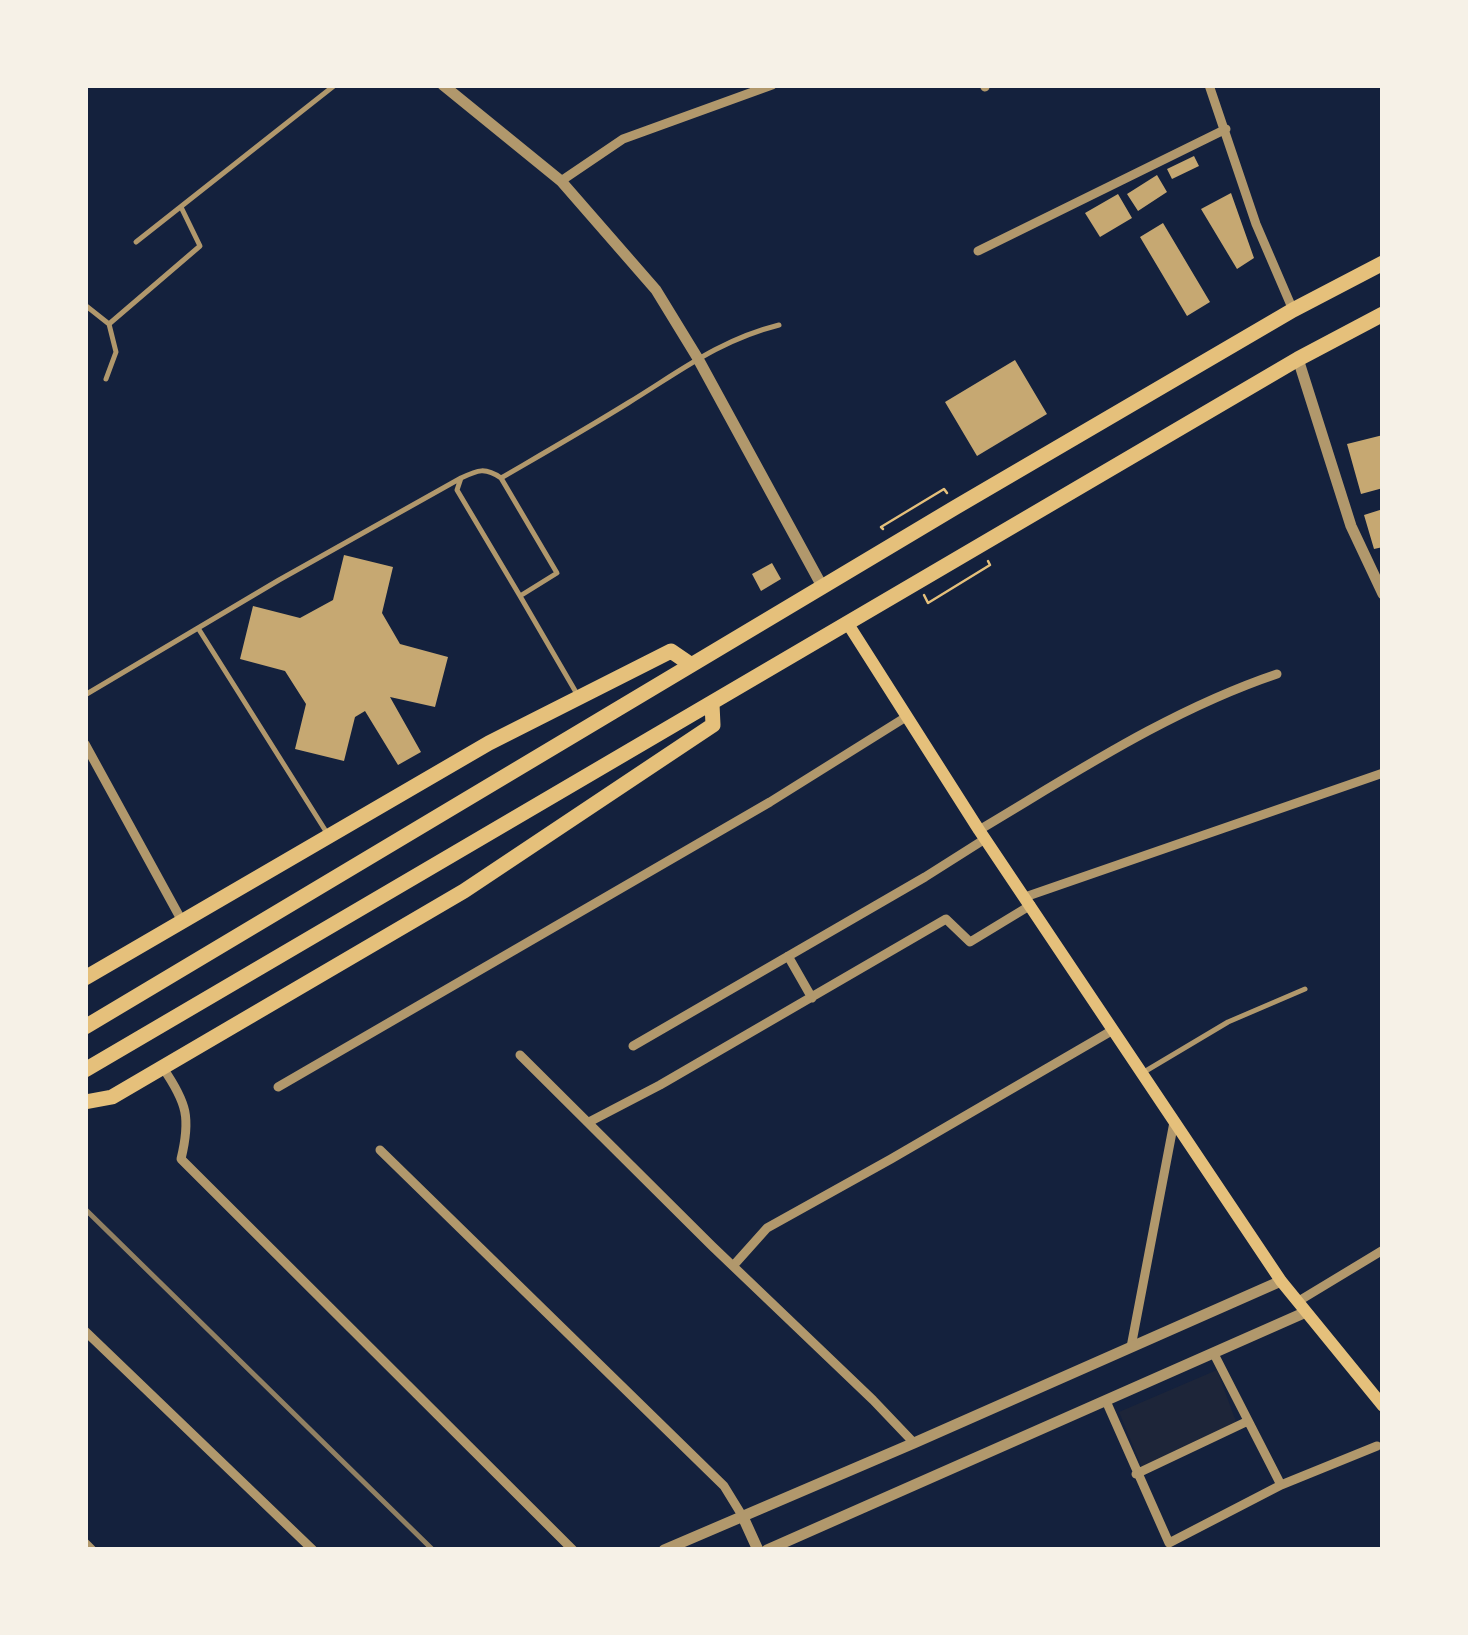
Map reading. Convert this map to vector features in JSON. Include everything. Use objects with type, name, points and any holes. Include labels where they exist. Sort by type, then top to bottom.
[{"type":"highway","points":[[85,1027],[822,586],[1293,310],[1383,263]]},
{"type":"highway","points":[[85,1070],[1298,360],[1383,314]]},
{"type":"highway","points":[[85,978],[488,742],[672,651],[690,664]]},
{"type":"highway","points":[[85,1102],[112,1097],[464,891],[713,725],[712,704]]},
{"type":"main road","points":[[848,624],[982,834],[1281,1281],[1383,1406]]},
{"type":"street","points":[[443,85],[561,181],[656,290],[822,586]]},
{"type":"street","points":[[561,181],[623,139],[772,85]]},
{"type":"street","points":[[1209,85],[1256,224],[1293,310]]},
{"type":"street","points":[[978,252],[1226,129]]},
{"type":"street","points":[[1298,360],[1351,526],[1383,594]]},
{"type":"street","points":[[633,1046],[925,877],[982,834],[1155,726],[1200,703],[1277,674]]},
{"type":"street","points":[[278,1087],[770,802],[906,718]]},
{"type":"street","points":[[85,744],[182,921]]},
{"type":"street","points":[[589,1122],[946,919],[970,942],[1028,901],[1383,773]]},
{"type":"street","points":[[788,956],[812,998]]},
{"type":"street","points":[[733,1266],[767,1228],[892,1160],[1113,1030]]},
{"type":"street","points":[[520,1055],[914,1444]]},
{"type":"street","points":[[164,1068],[180,1092],[188,1130],[180,1159],[573,1550]]},
{"type":"street","points":[[1131,1348],[1174,1122]]},
{"type":"street","points":[[380,1150],[724,1486],[758,1550]]},
{"type":"street","points":[[767,1550],[1214,1354],[1301,1307],[1383,1250]]},
{"type":"street","points":[[664,1550],[1281,1281]]},
{"type":"street","points":[[85,1331],[313,1550]]},
{"type":"street","points":[[1214,1354],[1282,1484]]},
{"type":"street","points":[[1106,1401],[1169,1543],[1282,1484],[1377,1446]]},
{"type":"street","points":[[1136,1474],[1248,1421]]},
{"type":"street","points":[[85,1543],[92,1550]]},
{"type":"lane","points":[[136,242],[335,85]]},
{"type":"lane","points":[[110,324],[200,246],[180,207]]},
{"type":"lane","points":[[85,305],[110,324],[116,352],[106,379]]},
{"type":"lane","points":[[502,478],[697,358],[730,340],[779,325]]},
{"type":"lane","points":[[85,696],[474,471],[490,470],[502,478],[557,573],[520,596]]},
{"type":"lane","points":[[461,478],[458,490],[578,697]]},
{"type":"lane","points":[[1369,565],[1383,561]]},
{"type":"lane","points":[[198,628],[328,835]]},
{"type":"lane","points":[[1142,1074],[1228,1022],[1305,989]]},
{"type":"path","points":[[881,527],[944,489]]},
{"type":"path","points":[[928,603],[990,566]]},
{"type":"shaded area","points":[[1217,1370],[1238,1427],[1143,1470],[1119,1412]]},
{"type":"building","points":[[1194,156],[1199,166],[1172,179],[1167,169]]},
{"type":"building","points":[[1157,175],[1167,192],[1138,211],[1127,194]]},
{"type":"building","points":[[1231,193],[1254,258],[1237,269],[1201,209]]},
{"type":"building","points":[[1118,194],[1132,218],[1100,237],[1085,213]]},
{"type":"building","points":[[1163,223],[1210,302],[1187,316],[1140,237]]},
{"type":"building","points":[[1015,360],[1047,414],[977,456],[945,402]]},
{"type":"building","points":[[1383,435],[1383,488],[1361,494],[1347,444]]},
{"type":"building","points":[[1383,509],[1383,547],[1374,549],[1364,515]]},
{"type":"building","points":[[344,555],[393,567],[382,613],[400,644],[448,657],[435,707],[390,697],[421,752],[398,765],[365,711],[355,717],[344,761],[295,749],[306,704],[285,671],[240,659],[253,606],[300,618],[333,600]]},
{"type":"building","points":[[772,563],[781,579],[761,591],[752,574]]},
{"type":"railway","points":[[85,1209],[433,1550]]}]
